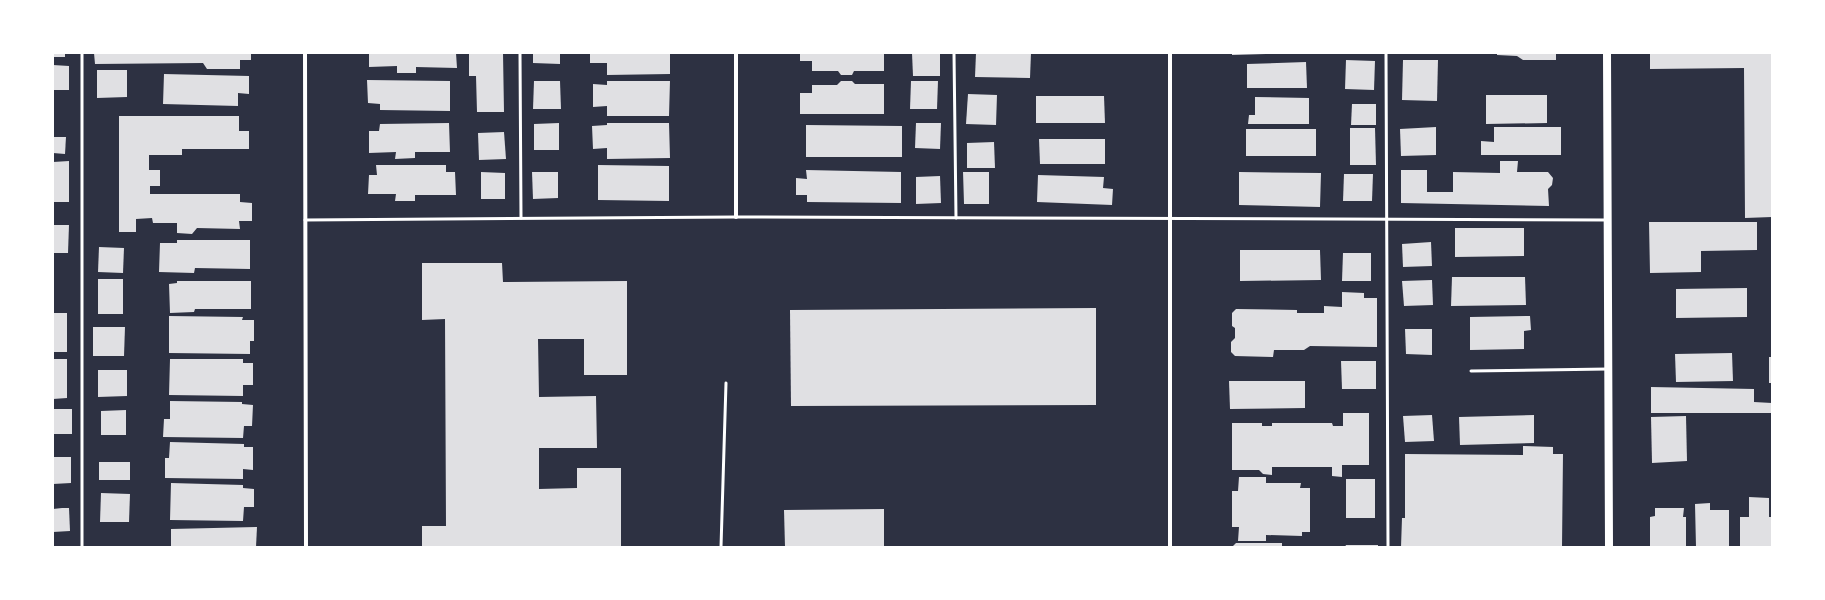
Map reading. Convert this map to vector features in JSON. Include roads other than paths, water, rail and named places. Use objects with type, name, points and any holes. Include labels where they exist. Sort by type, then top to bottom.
[{"type":"main road","points":[[1607,53],[1609,547]]},
{"type":"street","points":[[305,53],[306,547]]},
{"type":"street","points":[[736,53],[736,217]]},
{"type":"street","points":[[1170,53],[1170,547]]},
{"type":"lane","points":[[82,53],[82,547]]},
{"type":"lane","points":[[520,53],[521,218]]},
{"type":"lane","points":[[954,53],[956,218]]},
{"type":"lane","points":[[1386,53],[1388,547]]},
{"type":"lane","points":[[305,220],[736,217],[1608,220]]},
{"type":"lane","points":[[1471,371],[1608,369]]},
{"type":"lane","points":[[721,547],[726,383]]}]
